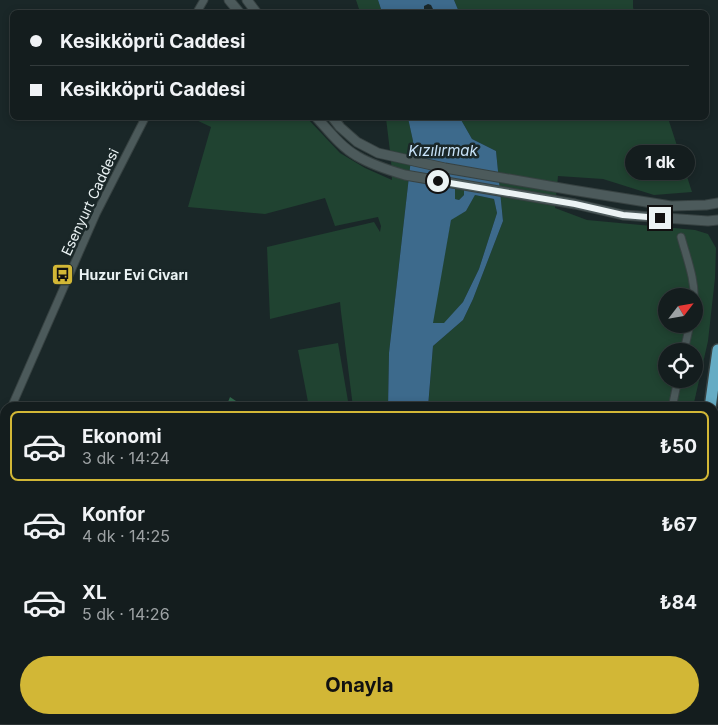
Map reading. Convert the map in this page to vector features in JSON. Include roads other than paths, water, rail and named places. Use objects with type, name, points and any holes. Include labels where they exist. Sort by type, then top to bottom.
[{"type":"highway","points":[[711,402],[717,354]]},
{"type":"street","points":[[229,0],[237,10]]},
{"type":"street","name":"Esenyurt Caddesi","points":[[14,402],[96,214],[144,120]]},
{"type":"street","points":[[319,120],[334,137],[356,156],[379,167],[405,175],[575,204],[623,215],[708,221],[718,220]]},
{"type":"street","points":[[335,120],[357,142],[378,153],[445,168],[672,206],[708,205],[718,201]]},
{"type":"street","points":[[708,221],[718,225]]},
{"type":"street","points":[[681,237],[692,274],[694,288]]},
{"type":"street","points":[[705,402],[717,354]]},
{"type":"street","points":[[673,402],[676,388]]},
{"type":"water","points":[[378,0],[454,0],[458,10],[432,10],[431,5],[428,4],[424,6],[424,10],[381,10]]},
{"type":"water","name":"Kızılırmak","points":[[408,120],[461,120],[472,139],[496,151],[503,221],[463,320],[433,346],[428,402],[388,402],[389,353],[413,141]],"holes":[[[455,180],[464,180],[464,195],[459,200],[455,199]],[[475,195],[494,199],[497,213],[479,269],[463,302],[444,323],[433,323],[451,220],[466,211]]]},
{"type":"water","points":[[405,724],[433,725],[405,725]]},
{"type":"place","name":"Huzur Evi Civarı","points":[[63,275]]}]
